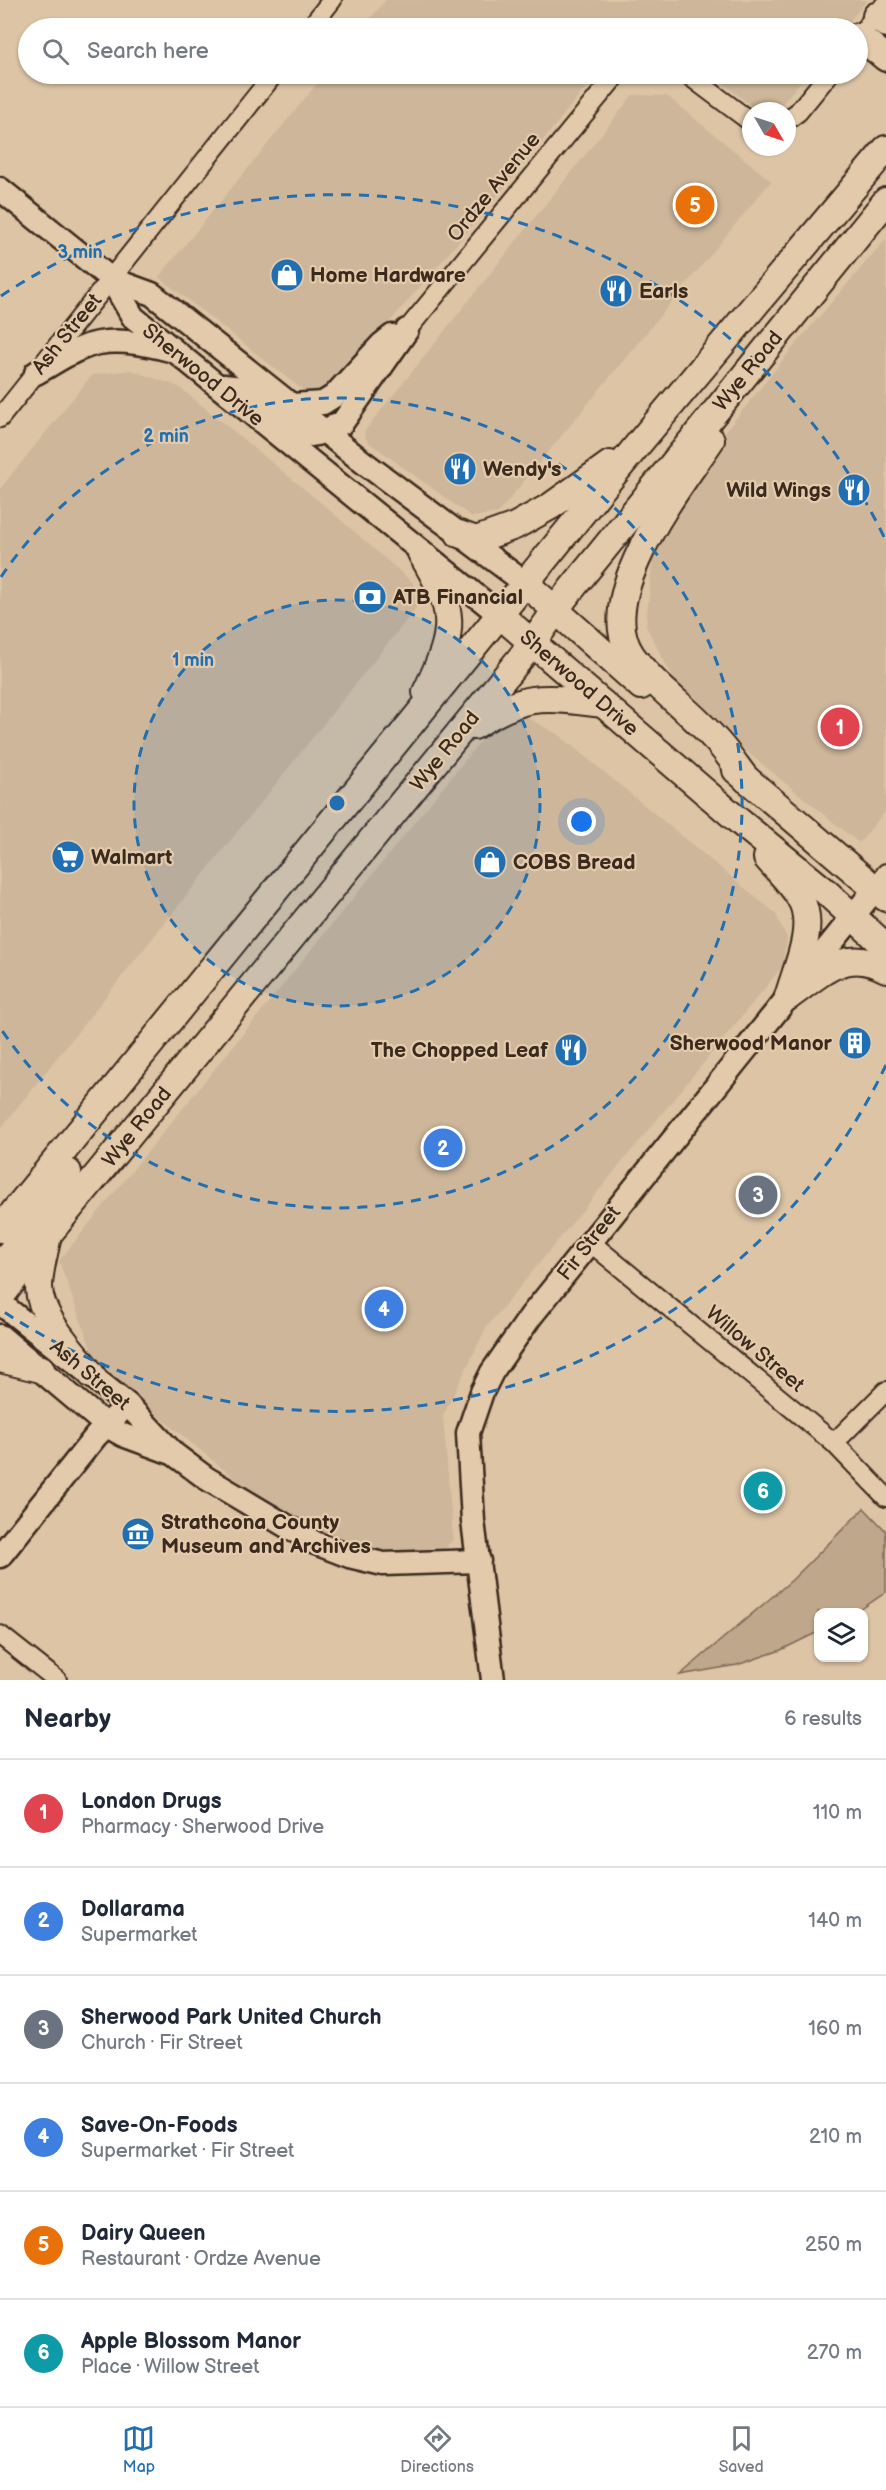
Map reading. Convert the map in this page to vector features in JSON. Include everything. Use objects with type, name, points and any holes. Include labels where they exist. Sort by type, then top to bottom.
[{"type":"main road","points":[[868,44],[886,58]]},
{"type":"main road","name":"Wye Road","points":[[0,1229],[639,442],[886,149]]},
{"type":"main road","name":"Wye Road","points":[[0,1300],[47,1236],[456,738],[532,644],[555,610],[886,201]]},
{"type":"main road","points":[[747,780],[714,737],[632,656],[622,624],[622,608],[640,550],[778,334]]},
{"type":"main road","points":[[459,534],[476,540],[529,519],[551,506],[639,442]]},
{"type":"main road","points":[[410,724],[438,668],[448,632],[449,615],[440,585],[421,552]]},
{"type":"main road","name":"Sherwood Drive","points":[[525,583],[747,780],[882,887]]},
{"type":"main road","name":"Sherwood Drive","points":[[500,615],[853,916],[886,947]]},
{"type":"main road","points":[[456,738],[498,711],[523,700],[550,698],[603,704]]},
{"type":"main road","points":[[740,822],[799,896],[806,909],[806,938],[788,997]]},
{"type":"main road","points":[[788,997],[842,962],[855,959],[865,960],[886,969]]},
{"type":"main road","points":[[0,1267],[127,1093],[129,1068]]},
{"type":"main road","points":[[0,1202],[45,1173]]},
{"type":"main road","points":[[47,1236],[39,1286],[40,1296],[50,1322],[92,1375]]},
{"type":"main road","points":[[0,1359],[41,1369]]},
{"type":"street","points":[[318,18],[332,0]]},
{"type":"street","points":[[868,28],[883,14]]},
{"type":"street","name":"Ash Street","points":[[0,418],[266,84]]},
{"type":"street","name":"Ordze Avenue","points":[[407,330],[609,84]]},
{"type":"street","points":[[700,84],[742,115]]},
{"type":"street","points":[[796,113],[821,84]]},
{"type":"street","name":"Sherwood Drive","points":[[0,189],[111,279],[152,294],[325,431],[525,583]]},
{"type":"street","name":"Sherwood Drive","points":[[111,279],[133,317],[500,615]]},
{"type":"street","points":[[292,405],[323,404],[334,396],[382,344],[394,334],[407,330]]},
{"type":"street","points":[[216,385],[243,388],[311,435],[325,431],[342,423],[407,330]]},
{"type":"street","points":[[36,373],[81,348],[95,344],[128,342],[173,350]]},
{"type":"street","name":"Fir Street","points":[[493,1680],[473,1521],[468,1432],[482,1392],[508,1347],[590,1242],[853,916],[882,887]]},
{"type":"street","name":"Willow Street","points":[[590,1242],[834,1443],[886,1497]]},
{"type":"street","name":"Ash Street","points":[[0,1300],[127,1404],[174,1454],[207,1478],[315,1543],[349,1556],[383,1564],[479,1561]]},
{"type":"street","name":"Ash Street","points":[[0,1336],[107,1426],[123,1435],[174,1454]]},
{"type":"street","points":[[834,1443],[886,1391]]},
{"type":"street","points":[[0,1556],[96,1436],[127,1404]]},
{"type":"street","points":[[0,1635],[57,1680]]},
{"type":"shaded area","points":[[386,0],[867,0],[852,18],[371,18]]},
{"type":"shaded area","points":[[317,84],[589,84],[485,211],[324,398],[313,398],[159,277]]},
{"type":"shaded area","points":[[724,84],[799,84],[784,102],[747,102]]},
{"type":"shaded area","points":[[633,95],[667,96],[771,181],[498,513],[472,517],[367,441],[364,432]]},
{"type":"shaded area","points":[[886,239],[886,810],[859,843],[686,702],[646,626],[654,543],[702,461],[795,345]]},
{"type":"shaded area","points":[[131,370],[179,387],[320,502],[413,583],[416,608],[0,1129],[0,489],[92,375]]},
{"type":"shaded area","points":[[524,716],[559,735],[775,913],[787,939],[782,967],[486,1328],[443,1416],[453,1539],[441,1553],[396,1553],[348,1545],[304,1527],[269,1506],[98,1367],[59,1261],[488,732]]},
{"type":"shaded area","points":[[864,1508],[886,1531],[886,1592],[863,1608],[814,1608],[814,1634],[781,1650],[737,1665],[680,1675],[792,1580]]},
{"type":"place","name":"Dairy Queen","points":[[695,205]]},
{"type":"place","name":"Home Hardware","points":[[287,275]]},
{"type":"place","name":"Earls","points":[[616,291]]},
{"type":"place","name":"Wendy's","points":[[460,469]]},
{"type":"place","name":"Wild Wings","points":[[854,490]]},
{"type":"place","name":"ATB Financial","points":[[370,597]]},
{"type":"place","name":"London Drugs","points":[[840,727]]},
{"type":"place","name":"Walmart","points":[[68,857]]},
{"type":"place","name":"COBS Bread","points":[[490,862]]},
{"type":"place","name":"Sherwood Manor","points":[[855,1043]]},
{"type":"place","name":"The Chopped Leaf","points":[[571,1050]]},
{"type":"place","name":"Dollarama","points":[[443,1148]]},
{"type":"place","name":"Sherwood Park United Church","points":[[758,1195]]},
{"type":"place","name":"Save-On-Foods","points":[[384,1309]]},
{"type":"place","name":"Apple Blossom Manor","points":[[763,1491]]},
{"type":"place","name":"Strathcona County Museum and Archives","points":[[138,1534]]}]
